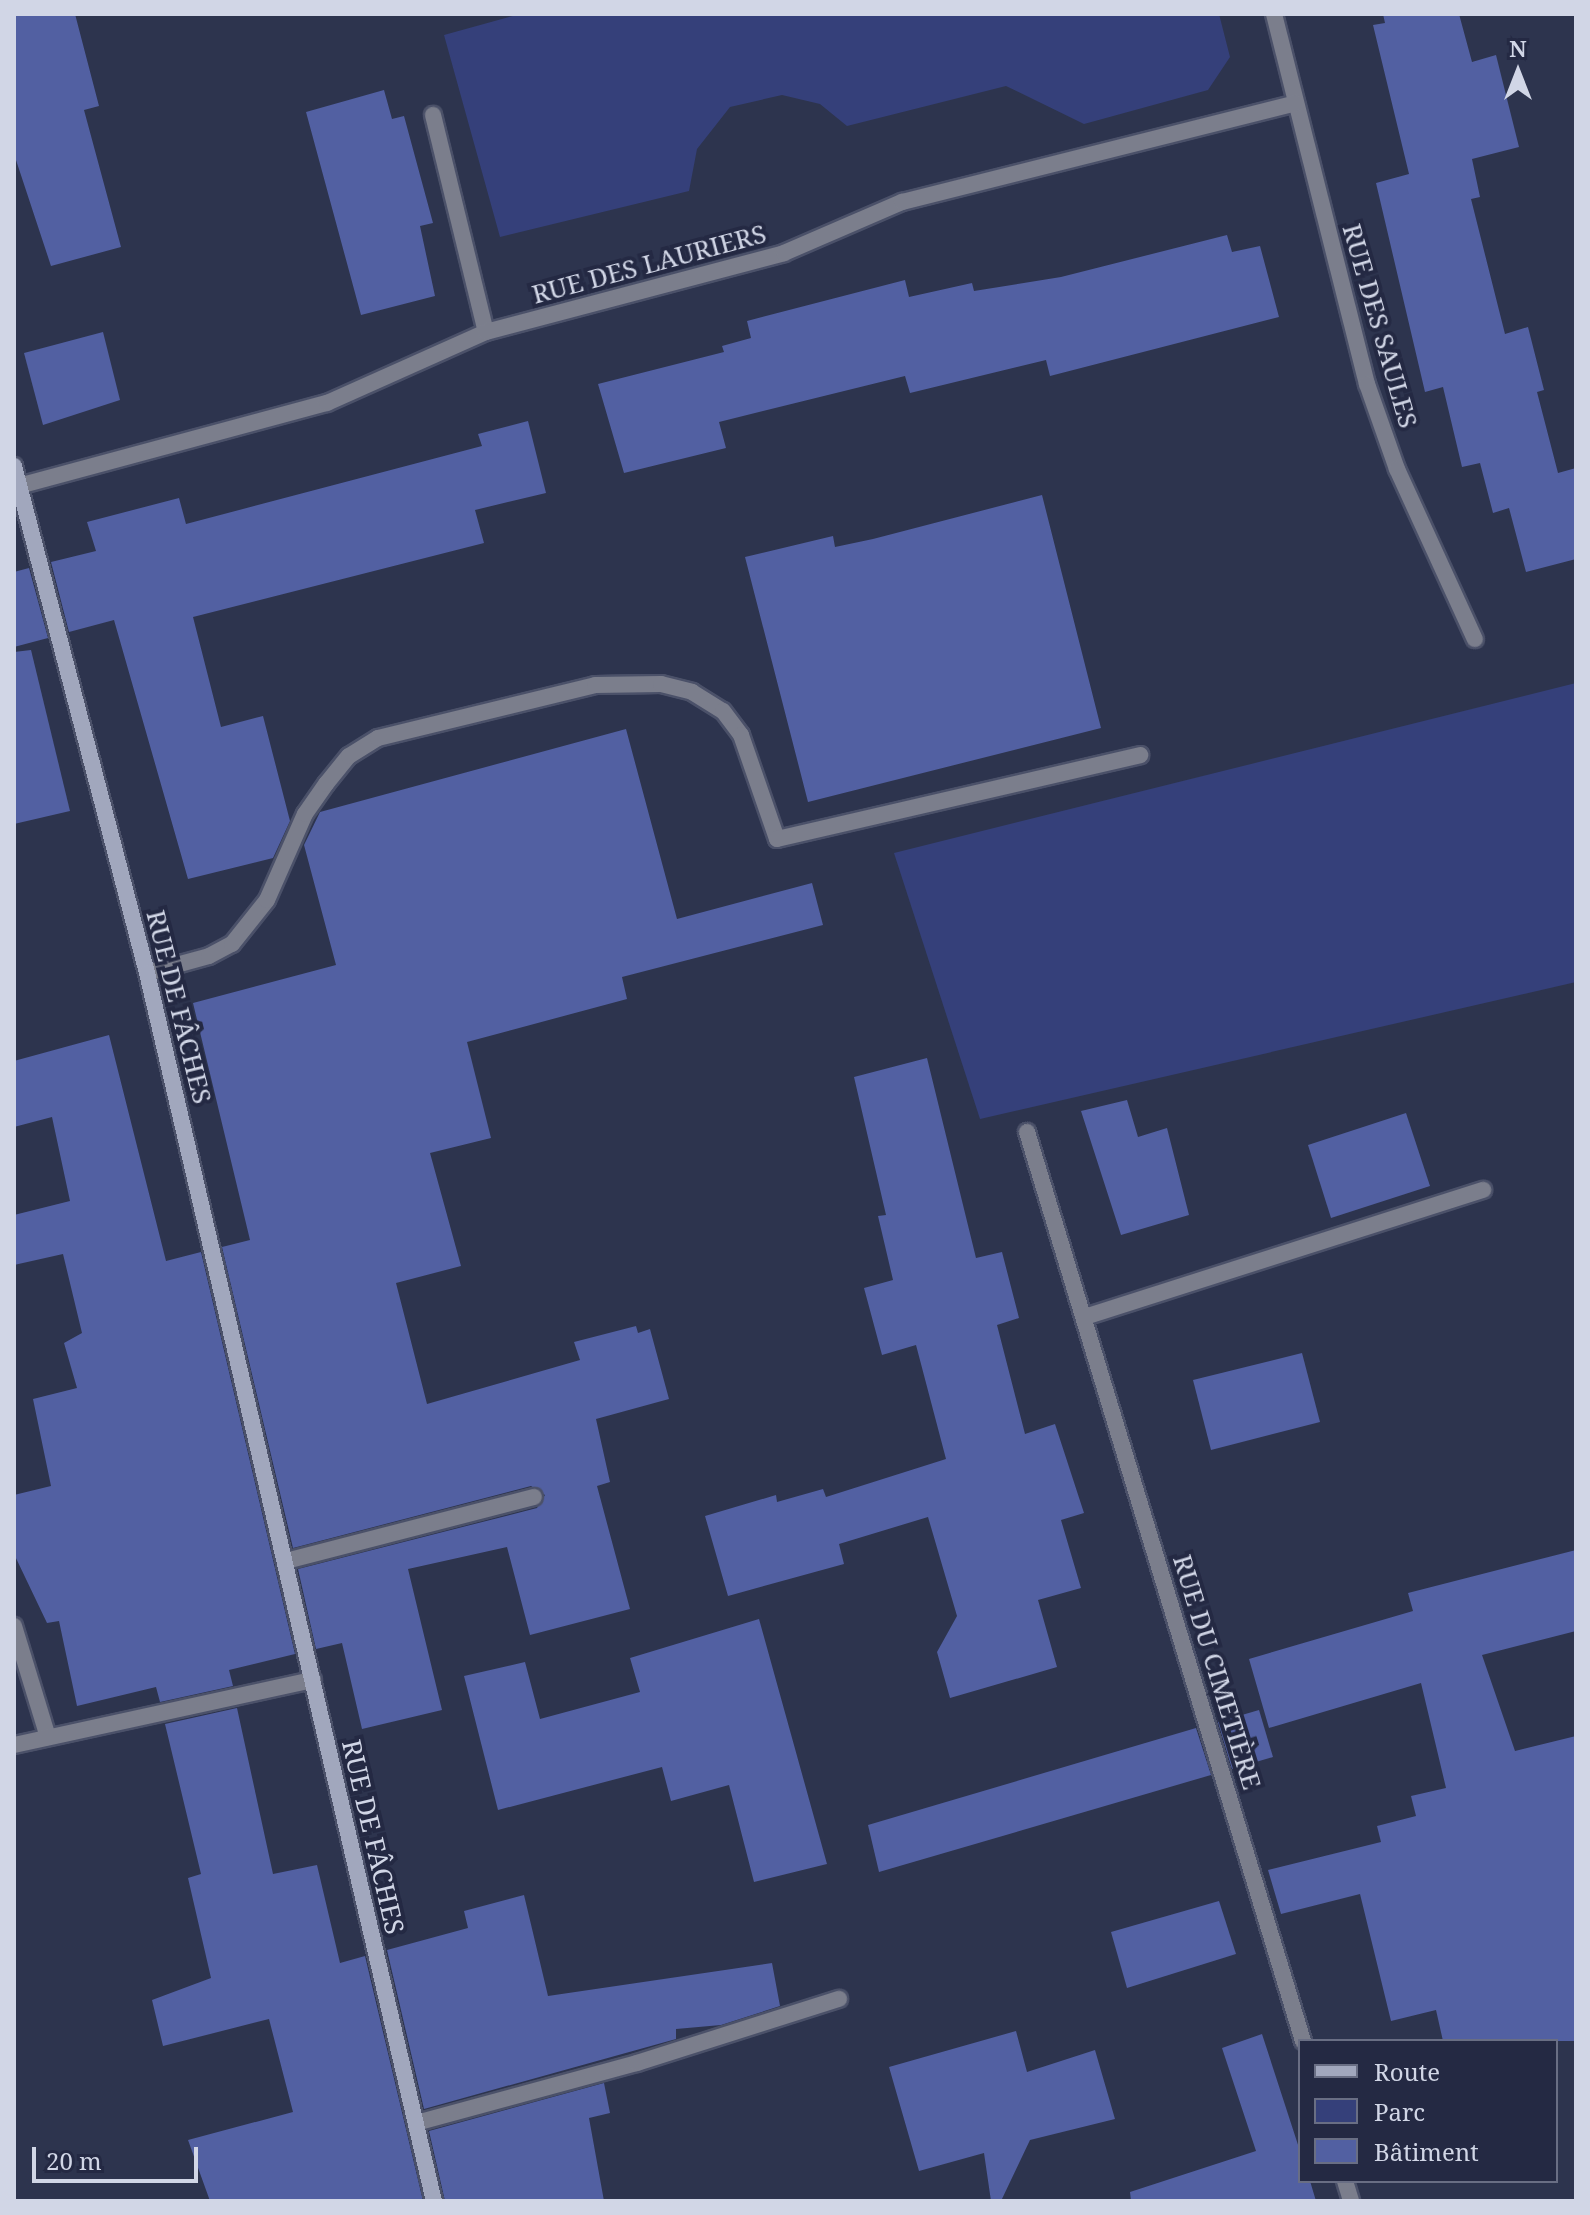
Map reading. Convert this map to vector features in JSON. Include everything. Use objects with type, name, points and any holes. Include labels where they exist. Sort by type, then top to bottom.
[{"type":"street","name":"RUE DES SAULES","points":[[1274,14],[1375,410],[1475,639]]},
{"type":"street","name":"RUE DES LAURIERS","points":[[19,486],[327,403],[486,332],[784,253],[902,202],[1296,103]]},
{"type":"street","points":[[433,115],[486,332]]},
{"type":"street","name":"RUE DE FÂCHES","points":[[14,466],[147,973],[434,2201]]},
{"type":"street","points":[[147,973],[209,956],[251,925],[305,814],[349,756],[378,738],[595,685],[661,684],[692,692],[723,711],[741,735],[777,839],[1140,755]]},
{"type":"street","name":"RUE DU CIMETIÈRE","points":[[1027,1132],[1302,2039]]},
{"type":"street","points":[[1085,1317],[1483,1190]]},
{"type":"street","points":[[286,1561],[534,1497]]},
{"type":"street","points":[[14,1626],[48,1737]]},
{"type":"street","points":[[14,1745],[313,1680]]},
{"type":"street","points":[[416,2123],[637,2063],[839,1999]]},
{"type":"green space","points":[[520,14],[1219,14],[1230,57],[1208,90],[1084,124],[1006,86],[847,126],[820,104],[782,95],[730,107],[697,149],[689,191],[500,237],[444,35]]},
{"type":"green space","points":[[1576,683],[1576,982],[980,1119],[894,853]]},
{"type":"building","points":[[14,14],[75,14],[99,106],[84,110],[121,247],[51,266],[14,154]]},
{"type":"building","points":[[1383,14],[1459,14],[1472,62],[1496,55],[1519,147],[1472,159],[1480,197],[1471,199],[1505,334],[1528,327],[1544,390],[1537,392],[1558,473],[1576,468],[1576,559],[1526,572],[1509,508],[1493,513],[1480,463],[1462,467],[1443,387],[1425,392],[1376,183],[1409,174],[1373,25],[1385,23]]},
{"type":"building","points":[[384,90],[392,119],[404,116],[433,223],[420,226],[435,296],[361,315],[306,112]]},
{"type":"building","points":[[1227,235],[1232,252],[1260,246],[1279,317],[1050,376],[1046,360],[910,393],[905,376],[719,422],[726,448],[624,473],[598,384],[724,352],[722,346],[751,338],[747,321],[905,280],[909,297],[972,283],[974,291],[1061,277]]},
{"type":"building","points":[[103,332],[120,400],[43,425],[24,353]]},
{"type":"building","points":[[528,421],[546,493],[475,510],[484,543],[193,617],[221,727],[263,716],[290,821],[273,858],[188,879],[114,620],[69,632],[51,562],[96,551],[87,522],[179,498],[186,524],[482,446],[478,434]]},
{"type":"building","points":[[1042,495],[1101,728],[808,802],[745,557],[833,536],[835,547]]},
{"type":"building","points":[[29,568],[48,638],[14,647],[14,572]]},
{"type":"building","points":[[31,650],[70,811],[14,824],[14,652]]},
{"type":"building","points":[[626,729],[677,919],[812,883],[823,925],[622,977],[627,999],[467,1042],[491,1138],[430,1153],[461,1266],[396,1283],[427,1404],[580,1360],[574,1342],[636,1326],[638,1333],[650,1329],[669,1399],[596,1419],[610,1482],[597,1486],[630,1609],[530,1635],[507,1547],[408,1569],[442,1710],[362,1729],[342,1643],[316,1649],[298,1569],[537,1508],[545,1495],[531,1486],[293,1548],[222,1247],[250,1240],[193,1003],[336,965],[304,845],[320,812]]},
{"type":"building","points":[[109,1035],[166,1261],[201,1252],[295,1654],[229,1670],[233,1686],[160,1702],[156,1687],[77,1706],[59,1621],[47,1623],[14,1554],[14,1495],[51,1486],[33,1399],[77,1388],[64,1343],[82,1333],[63,1254],[14,1265],[14,1215],[70,1201],[52,1117],[14,1127],[14,1061]]},
{"type":"building","points":[[927,1058],[976,1258],[1002,1252],[1019,1318],[997,1325],[1025,1434],[1055,1424],[1084,1513],[1061,1520],[1081,1588],[1038,1600],[1057,1667],[950,1698],[937,1652],[957,1616],[928,1517],[839,1544],[844,1564],[728,1596],[705,1516],[776,1495],[777,1502],[823,1489],[826,1497],[946,1459],[916,1345],[882,1355],[864,1288],[893,1280],[878,1216],[886,1215],[854,1077]]},
{"type":"building","points":[[1127,1100],[1138,1137],[1167,1128],[1189,1215],[1121,1235],[1081,1111]]},
{"type":"building","points":[[1406,1113],[1430,1186],[1331,1218],[1308,1145]]},
{"type":"building","points":[[1302,1353],[1320,1422],[1211,1450],[1193,1380]]},
{"type":"building","points":[[1576,1550],[1576,1631],[1482,1655],[1515,1751],[1576,1736],[1576,2041],[1443,2039],[1436,2010],[1391,2021],[1360,1894],[1281,1914],[1268,1870],[1381,1842],[1377,1826],[1416,1816],[1411,1796],[1446,1788],[1421,1683],[1269,1728],[1249,1659],[1413,1611],[1408,1593]]},
{"type":"building","points":[[759,1619],[827,1864],[754,1882],[729,1785],[671,1801],[662,1767],[498,1810],[464,1676],[525,1662],[540,1719],[640,1692],[630,1658]]},
{"type":"building","points":[[237,1708],[273,1874],[317,1865],[340,1963],[365,1956],[423,2201],[210,2201],[188,2140],[293,2112],[269,2019],[163,2046],[152,2000],[211,1978],[188,1878],[201,1874],[165,1724]]},
{"type":"building","points":[[1259,1710],[1273,1757],[1232,1769],[1218,1722]]},
{"type":"building","points":[[1196,1728],[1211,1775],[879,1872],[868,1825]]},
{"type":"building","points":[[524,1895],[548,1996],[772,1963],[780,2006],[721,2025],[676,2029],[676,2039],[424,2109],[387,1950],[468,1928],[464,1911]]},
{"type":"building","points":[[1219,1901],[1236,1954],[1127,1988],[1111,1932]]},
{"type":"building","points":[[1016,2031],[1027,2072],[1095,2050],[1115,2119],[1030,2140],[1001,2201],[991,2201],[984,2153],[919,2171],[889,2067]]},
{"type":"building","points":[[1262,2034],[1298,2145],[1298,2183],[1311,2183],[1316,2201],[1131,2201],[1130,2192],[1256,2151],[1222,2048]]},
{"type":"building","points":[[604,2083],[610,2113],[589,2118],[604,2201],[445,2201],[429,2131]]}]
